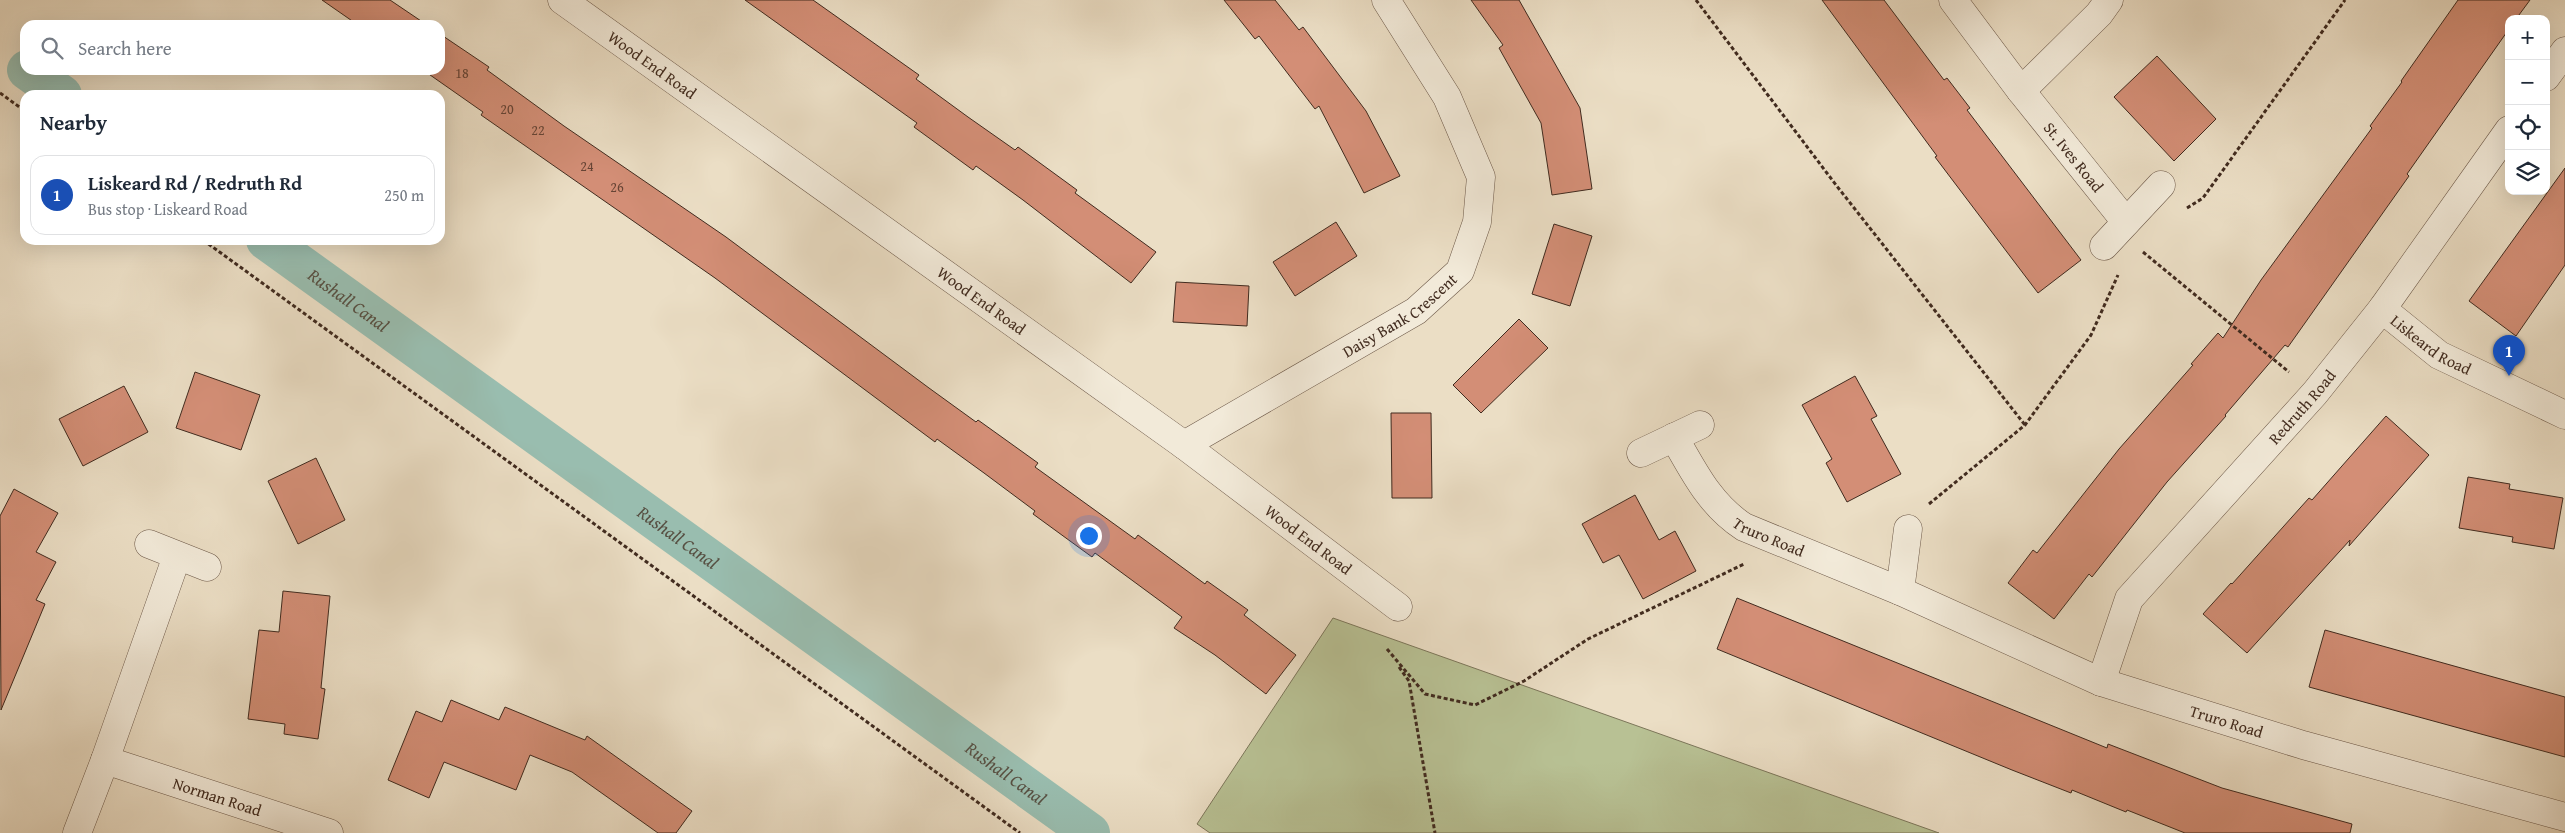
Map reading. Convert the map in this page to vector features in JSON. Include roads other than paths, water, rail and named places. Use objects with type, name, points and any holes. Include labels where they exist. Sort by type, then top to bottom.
[{"type":"street","name":"Wood End Road","points":[[562,0],[1184,446],[1398,607]]},
{"type":"street","name":"Daisy Bank Crescent","points":[[1184,446],[1416,311],[1460,271],[1477,222],[1481,177],[1447,97],[1386,0]]},
{"type":"street","name":"St. Ives Road","points":[[1953,0],[2128,232]]},
{"type":"street","points":[[2021,91],[2099,14],[2109,0]]},
{"type":"street","points":[[2550,72],[2565,51]]},
{"type":"street","name":"Redruth Road","points":[[2100,682],[2129,599],[2315,393],[2382,309],[2505,136]]},
{"type":"street","points":[[2104,246],[2128,232],[2161,185]]},
{"type":"street","name":"Liskeard Road","points":[[2382,309],[2439,355],[2565,415]]},
{"type":"street","points":[[1641,454],[1700,425]]},
{"type":"street","name":"Truro Road","points":[[1674,438],[1706,491],[1726,515],[1744,527],[1900,591],[2100,682],[2303,745],[2565,817]]},
{"type":"street","points":[[1900,591],[1908,529]]},
{"type":"street","points":[[149,544],[207,567]]},
{"type":"street","points":[[77,833],[105,760],[177,556]]},
{"type":"street","name":"Norman Road","points":[[105,760],[329,833]]},
{"type":"waterway","name":"Rushall Canal","points":[[34,75],[55,90]]},
{"type":"waterway","name":"Rushall Canal","points":[[273,245],[1090,833]]},
{"type":"place","name":"Liskeard Rd / Redruth Rd","points":[[2509,376]]}]
